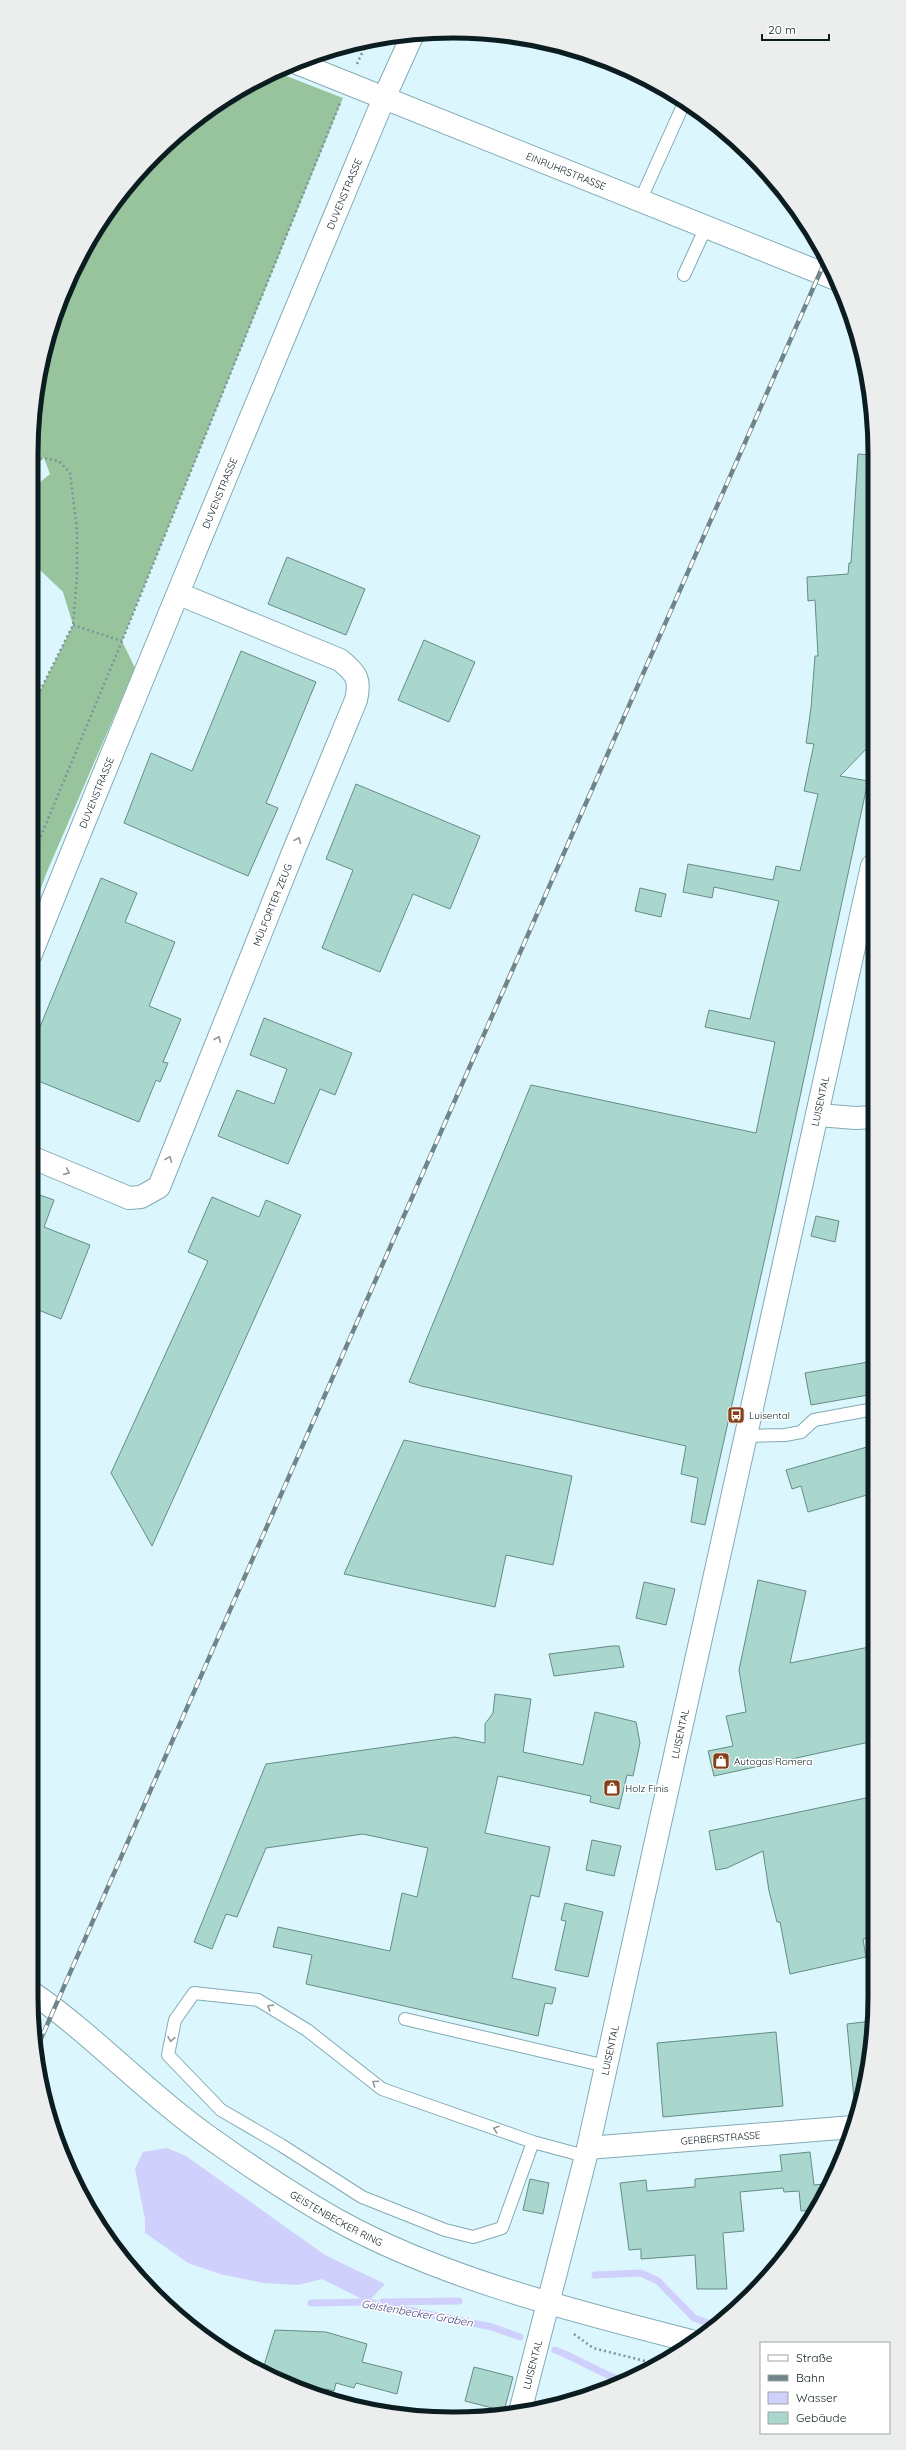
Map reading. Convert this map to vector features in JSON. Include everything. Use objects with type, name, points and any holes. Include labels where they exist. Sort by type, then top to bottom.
[{"type":"street","name":"DUVENSTRASSE","points":[[38,936],[125,718],[179,594],[384,98],[410,41]]},
{"type":"street","name":"EINRUHRSTRASSE","points":[[304,66],[828,276]]},
{"type":"street","name":"MÜLFORTER ZEUG","points":[[38,1160],[129,1198],[141,1197],[159,1187],[291,856],[356,700],[359,687],[354,671],[340,660],[179,594]]},
{"type":"street","name":"LUISENTAL","points":[[522,2406],[587,2152],[868,884]]},
{"type":"street","points":[[818,1114],[856,1118],[868,1117]]},
{"type":"street","name":"GEISTENBECKER RING","points":[[38,1998],[204,2134],[332,2217],[397,2249],[464,2275],[548,2302],[687,2340]]},
{"type":"street","name":"GERBERSTRASSE","points":[[587,2152],[847,2128]]},
{"type":"lane","points":[[640,201],[682,107]]},
{"type":"lane","points":[[684,275],[706,227]]},
{"type":"lane","points":[[746,1436],[785,1435],[801,1432],[814,1420],[868,1410]]},
{"type":"lane","points":[[533,2142],[502,2228],[473,2237],[445,2230],[362,2198],[281,2145],[221,2110],[168,2055],[175,2020],[194,1993],[258,2000],[307,2030],[382,2089],[533,2142],[587,2152]]},
{"type":"lane","points":[[405,2018],[606,2066]]},
{"type":"path","points":[[38,843],[122,641],[338,104],[349,84],[364,48]]},
{"type":"path","points":[[38,460],[44,458],[59,461],[70,473],[77,530],[77,576],[73,625],[38,696]]},
{"type":"path","points":[[73,625],[122,641]]},
{"type":"green space","points":[[283,75],[343,98],[122,641],[135,668],[46,874],[38,897],[38,697],[73,625],[63,592],[40,570],[38,564],[38,484],[50,474],[44,458],[38,460],[39,426],[42,399],[46,372],[60,320],[81,269],[94,245],[108,222],[141,179],[179,141],[200,124],[222,108],[269,81]]},
{"type":"water","points":[[167,2148],[186,2156],[325,2255],[385,2284],[368,2302],[322,2279],[298,2285],[263,2283],[220,2274],[188,2263],[145,2233],[145,2219],[135,2169],[143,2152]]},
{"type":"building","points":[[858,454],[868,455],[868,747],[840,776],[868,781],[775,1213],[705,1525],[691,1522],[698,1478],[681,1474],[686,1446],[409,1382],[531,1085],[756,1133],[775,1042],[705,1027],[709,1010],[750,1019],[779,901],[714,887],[712,898],[683,892],[688,864],[773,880],[776,866],[800,871],[818,794],[804,791],[814,744],[806,743],[811,708],[815,656],[818,656],[815,600],[808,601],[807,577],[848,574],[849,563],[851,563]]},
{"type":"building","points":[[287,557],[365,589],[346,635],[268,604]]},
{"type":"building","points":[[424,640],[475,662],[449,722],[398,700]]},
{"type":"building","points":[[241,651],[316,682],[266,803],[278,808],[248,876],[124,823],[151,753],[192,771]]},
{"type":"building","points":[[356,784],[480,836],[450,909],[413,894],[380,972],[322,948],[353,870],[326,859]]},
{"type":"building","points":[[101,878],[137,893],[125,922],[175,942],[149,1006],[181,1019],[163,1062],[168,1063],[160,1082],[156,1080],[139,1122],[38,1081],[38,1032]]},
{"type":"building","points":[[640,888],[666,894],[661,917],[635,911]]},
{"type":"building","points":[[264,1018],[352,1053],[335,1095],[320,1089],[288,1164],[218,1136],[237,1090],[274,1104],[287,1069],[250,1055]]},
{"type":"building","points":[[38,1194],[54,1200],[44,1227],[90,1245],[61,1319],[38,1310]]},
{"type":"building","points":[[212,1197],[259,1217],[266,1200],[301,1215],[152,1546],[111,1473],[208,1261],[188,1252]]},
{"type":"building","points":[[816,1216],[839,1221],[835,1242],[811,1236]]},
{"type":"building","points":[[868,1362],[868,1395],[811,1405],[805,1373]]},
{"type":"building","points":[[404,1440],[572,1476],[553,1565],[506,1555],[495,1607],[344,1574]]},
{"type":"building","points":[[868,1447],[868,1495],[808,1512],[801,1486],[792,1489],[786,1470]]},
{"type":"building","points":[[758,1580],[806,1591],[790,1663],[868,1647],[868,1742],[714,1776],[708,1751],[733,1746],[726,1716],[746,1712],[739,1670]]},
{"type":"building","points":[[644,1582],[675,1589],[666,1625],[636,1618]]},
{"type":"building","points":[[619,1646],[624,1667],[554,1676],[549,1654]]},
{"type":"building","points":[[495,1694],[531,1699],[523,1752],[583,1765],[595,1712],[636,1722],[640,1743],[633,1776],[627,1775],[619,1809],[590,1802],[591,1796],[498,1776],[485,1833],[550,1847],[539,1897],[531,1895],[512,1978],[556,1988],[552,2004],[545,2003],[538,2036],[306,1984],[312,1955],[273,1947],[278,1927],[390,1951],[402,1893],[417,1897],[428,1848],[363,1834],[266,1848],[237,1917],[226,1914],[212,1949],[194,1942],[266,1764],[455,1737],[485,1743],[485,1724],[493,1713]]},
{"type":"building","points":[[868,1797],[868,1938],[863,1939],[866,1957],[790,1974],[780,1922],[777,1922],[769,1891],[763,1851],[727,1868],[716,1870],[709,1831]]},
{"type":"building","points":[[592,1840],[621,1846],[614,1876],[586,1870]]},
{"type":"building","points":[[565,1903],[603,1912],[588,1977],[555,1970],[566,1921],[561,1920]]},
{"type":"building","points":[[867,2022],[860,2078],[855,2099],[854,2099],[847,2024]]},
{"type":"building","points":[[776,2032],[783,2106],[663,2117],[657,2043]]},
{"type":"building","points":[[810,2152],[814,2185],[823,2184],[808,2210],[801,2211],[799,2191],[784,2192],[783,2188],[740,2192],[744,2231],[723,2233],[727,2289],[697,2289],[695,2255],[641,2259],[641,2249],[629,2250],[620,2183],[646,2180],[647,2191],[695,2187],[695,2179],[782,2171],[780,2155]]},
{"type":"building","points":[[530,2179],[549,2183],[543,2214],[523,2210]]},
{"type":"building","points":[[275,2330],[326,2332],[367,2344],[362,2362],[402,2372],[397,2394],[356,2383],[354,2388],[336,2383],[334,2391],[326,2389],[325,2392],[294,2380],[264,2366]]},
{"type":"building","points":[[474,2367],[513,2377],[505,2408],[497,2409],[465,2401]]},
{"type":"waterway","points":[[595,2275],[641,2273],[658,2281],[694,2318],[709,2323]]},
{"type":"waterway","points":[[383,2302],[459,2301]]},
{"type":"waterway","name":"Geistenbecker Graben","points":[[311,2303],[368,2302],[492,2327],[520,2337]]},
{"type":"waterway","name":"Geistenbecker Graben","points":[[555,2350],[616,2378]]},
{"type":"railway","points":[[41,2039],[823,266]]},
{"type":"place","name":"Luisental","points":[[736,1415]]},
{"type":"place","name":"Autogas Romera","points":[[721,1761]]},
{"type":"place","name":"Holz Finis","points":[[612,1788]]}]
